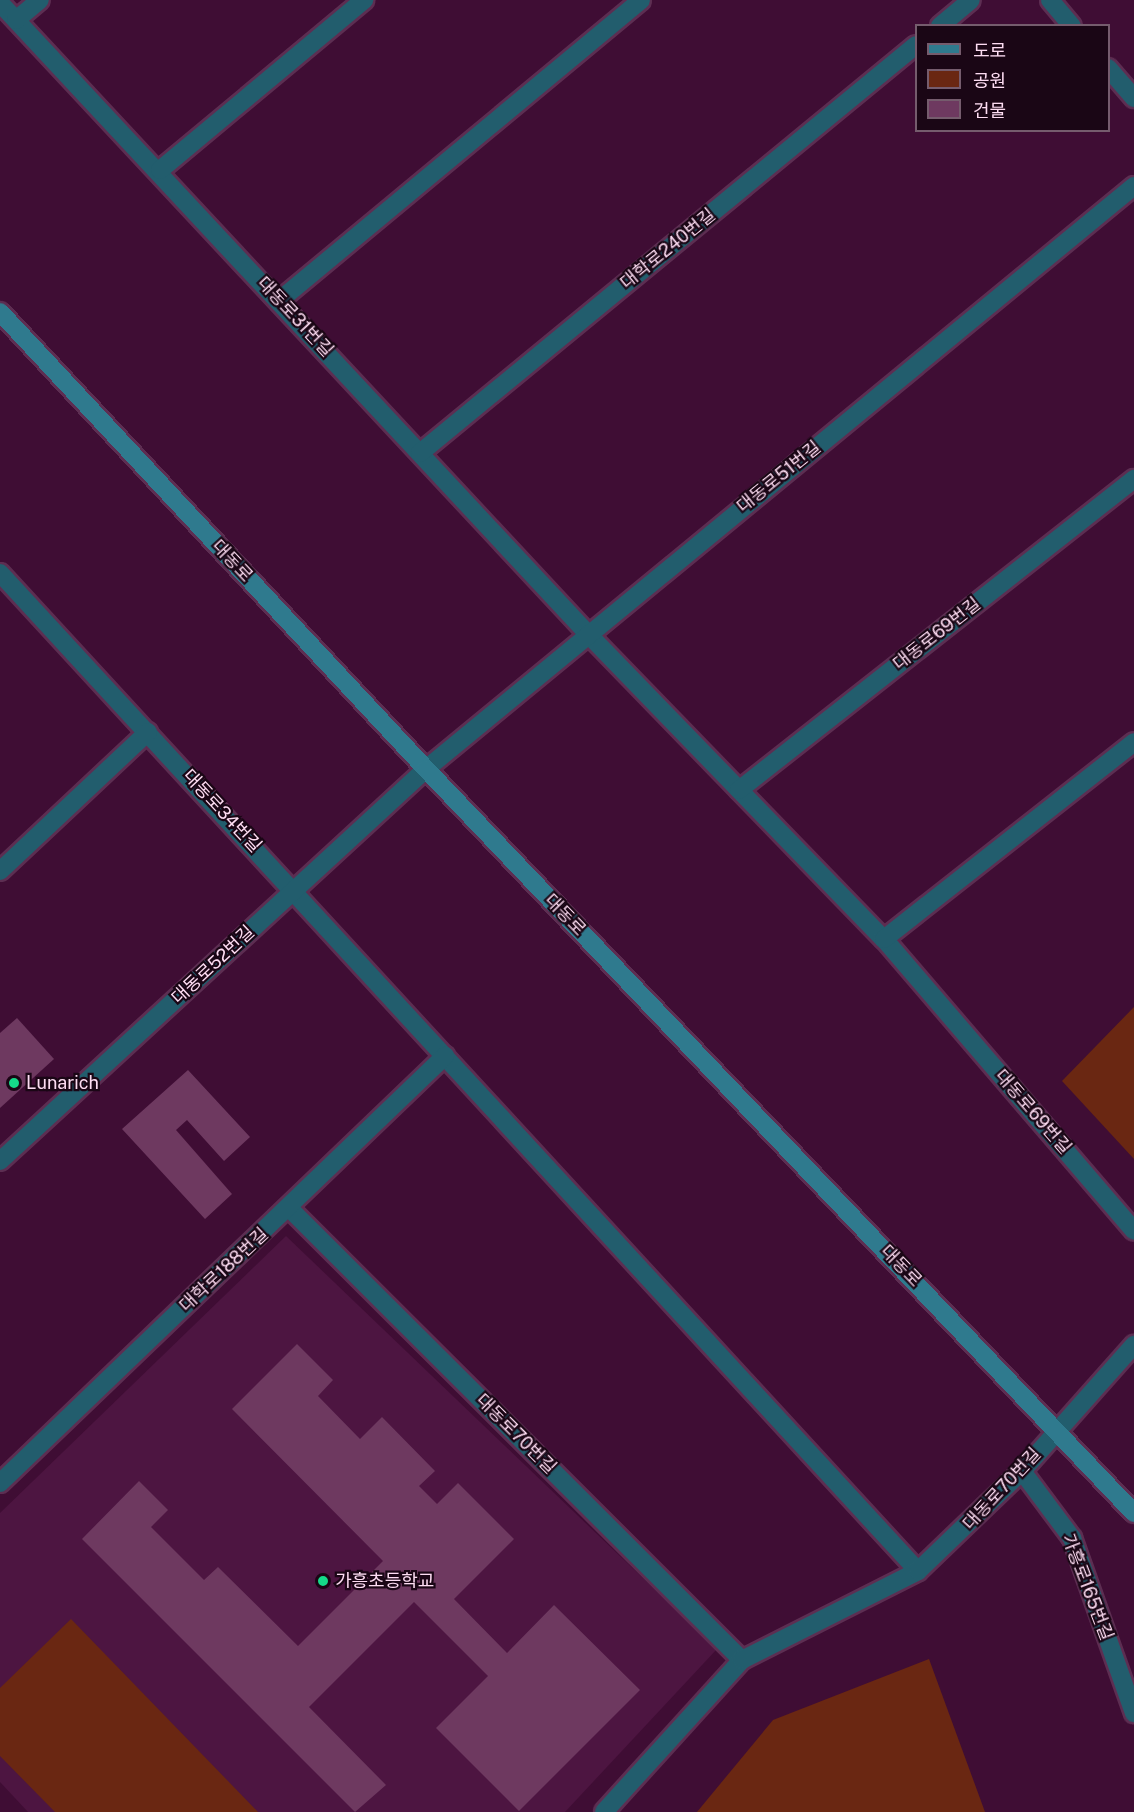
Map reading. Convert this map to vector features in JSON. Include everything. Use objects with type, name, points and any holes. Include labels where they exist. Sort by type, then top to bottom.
[{"type":"main road","name":"대동로","points":[[0,312],[426,769],[1058,1429],[1134,1513]]},
{"type":"street","points":[[16,20],[40,0]]},
{"type":"street","points":[[160,170],[364,0]]},
{"type":"street","points":[[280,300],[641,0]]},
{"type":"street","points":[[942,24],[971,0]]},
{"type":"street","points":[[1050,0],[1070,24]]},
{"type":"street","name":"대동로31번길","points":[[0,3],[160,170],[588,634]]},
{"type":"street","name":"대학로240번길","points":[[420,453],[915,46]]},
{"type":"street","points":[[1110,70],[1134,98]]},
{"type":"street","name":"대동로51번길","points":[[426,769],[1134,186]]},
{"type":"street","name":"대동로69번길","points":[[739,790],[1134,479]]},
{"type":"street","name":"대동로34번길","points":[[2,580],[295,890],[918,1571]]},
{"type":"street","name":"대동로69번길","points":[[588,634],[884,939],[1134,1231]]},
{"type":"street","points":[[0,872],[148,732]]},
{"type":"street","points":[[884,939],[1134,742]]},
{"type":"street","name":"대동로52번길","points":[[0,1161],[426,769]]},
{"type":"street","name":"대학로188번길","points":[[0,1482],[289,1208],[445,1056]]},
{"type":"street","name":"대동로70번길","points":[[289,1208],[742,1660],[918,1571],[1022,1471],[1058,1429]]},
{"type":"street","points":[[1058,1429],[1134,1345]]},
{"type":"street","name":"가흥로165번길","points":[[1022,1471],[1072,1538],[1134,1713]]},
{"type":"street","points":[[604,1812],[742,1660]]},
{"type":"shaded area","name":"가흥초등학교","points":[[286,1236],[717,1649],[565,1812],[28,1812],[0,1782],[0,1513]]},
{"type":"green space","points":[[1134,1007],[1134,1159],[1062,1081]]},
{"type":"green space","points":[[71,1619],[258,1812],[55,1812],[0,1756],[0,1688]]},
{"type":"green space","points":[[929,1659],[985,1812],[697,1812],[773,1720]]},
{"type":"building","name":"Lunarich","points":[[17,1018],[54,1059],[0,1108],[0,1033]]},
{"type":"building","points":[[188,1070],[250,1137],[224,1161],[187,1120],[176,1130],[232,1194],[205,1219],[122,1129]]},
{"type":"building","points":[[297,1344],[333,1380],[318,1396],[360,1439],[382,1417],[435,1471],[419,1486],[437,1504],[458,1483],[514,1539],[454,1599],[507,1653],[554,1605],[640,1690],[519,1811],[436,1728],[488,1676],[414,1602],[309,1707],[386,1785],[355,1812],[82,1539],[139,1481],[168,1510],[151,1527],[204,1580],[218,1567],[298,1646],[383,1561],[232,1409]]},
{"type":"place","name":"Lunarich","points":[[14,1083]]},
{"type":"place","name":"가흥초등학교","points":[[323,1581]]}]
